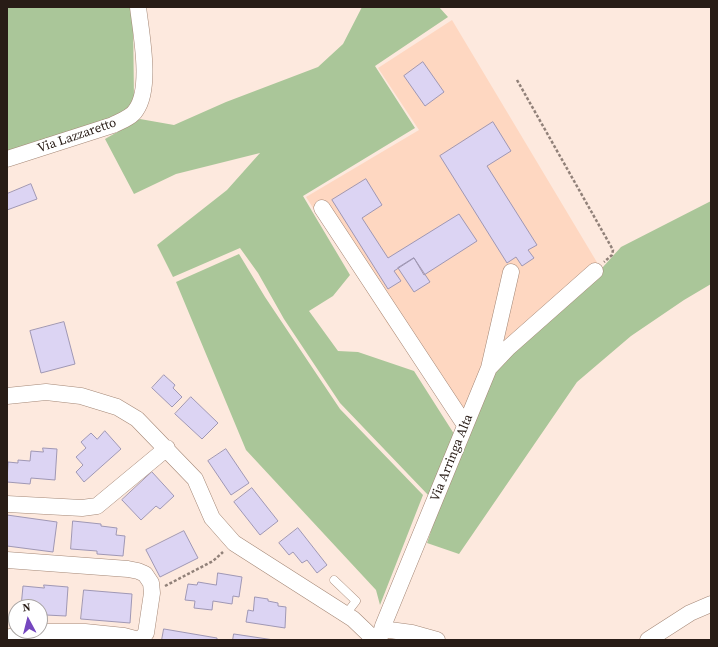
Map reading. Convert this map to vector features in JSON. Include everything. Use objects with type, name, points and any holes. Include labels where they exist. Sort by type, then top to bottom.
[{"type":"street","name":"Via Lazzaretto","points":[[7,159],[113,125],[136,111],[144,83],[144,51],[138,7]]},
{"type":"street","points":[[322,208],[465,425]]},
{"type":"street","points":[[489,368],[508,348],[595,271]]},
{"type":"street","name":"Via Arringa Alta","points":[[380,634],[489,368],[511,272]]},
{"type":"street","points":[[7,396],[46,392],[81,396],[117,407],[137,419],[196,479],[212,518],[234,543],[350,617],[380,634],[412,633],[438,640]]},
{"type":"street","points":[[7,504],[82,508],[97,506],[167,448]]},
{"type":"street","points":[[7,560],[138,571],[146,574],[151,583],[152,591],[146,633],[133,639],[84,632],[28,632],[7,638]]},
{"type":"street","points":[[648,640],[690,613],[711,604]]},
{"type":"lane","points":[[334,580],[356,601],[350,617]]},
{"type":"path","points":[[517,80],[613,250],[612,255],[595,271]]},
{"type":"path","points":[[152,591],[159,590],[213,561],[234,543]]},
{"type":"shaded area","points":[[452,20],[598,264],[462,433],[387,323],[306,197],[419,130],[378,68]]},
{"type":"green space","points":[[7,7],[132,7],[134,101],[122,114],[7,159]]},
{"type":"green space","points":[[362,7],[439,7],[448,17],[375,66],[415,128],[303,196],[350,275],[333,296],[309,311],[338,351],[358,352],[414,371],[456,437],[429,496],[340,403],[284,319],[258,273],[240,248],[173,277],[157,245],[227,190],[260,153],[176,174],[134,194],[105,139],[140,119],[174,125],[226,102],[318,67],[343,44]]},
{"type":"green space","points":[[711,201],[711,284],[684,300],[631,336],[577,382],[459,554],[427,543],[461,442],[492,372],[575,298],[621,247]]},
{"type":"green space","points":[[239,254],[265,297],[340,409],[423,495],[380,605],[376,590],[246,450],[176,282]]},
{"type":"building","points":[[423,62],[444,92],[425,106],[404,76]]},
{"type":"building","points":[[493,122],[511,151],[487,166],[537,245],[528,250],[534,258],[522,266],[516,257],[507,263],[440,156]]},
{"type":"building","points":[[366,179],[382,205],[362,218],[388,258],[459,214],[477,241],[424,275],[414,258],[394,271],[401,281],[388,289],[332,200]]},
{"type":"building","points":[[31,184],[37,199],[7,210],[7,194]]},
{"type":"building","points":[[414,258],[430,282],[414,292],[398,268]]},
{"type":"building","points":[[64,322],[75,364],[41,373],[30,331]]},
{"type":"building","points":[[164,375],[175,385],[173,388],[182,397],[172,407],[152,388]]},
{"type":"building","points":[[191,397],[218,423],[202,439],[175,414]]},
{"type":"building","points":[[105,431],[121,449],[84,482],[76,472],[83,465],[76,457],[86,448],[81,442],[91,433],[97,439]]},
{"type":"building","points":[[43,448],[57,449],[55,480],[31,478],[30,484],[7,482],[8,462],[18,463],[18,460],[30,461],[31,451],[43,452]]},
{"type":"building","points":[[226,449],[249,483],[231,495],[208,461]]},
{"type":"building","points":[[152,472],[174,496],[160,509],[156,506],[141,520],[122,500]]},
{"type":"building","points":[[252,488],[278,521],[260,535],[234,502]]},
{"type":"building","points":[[7,515],[57,522],[53,552],[7,546]]},
{"type":"building","points":[[73,521],[101,524],[101,526],[117,528],[116,535],[125,536],[123,556],[97,554],[97,551],[71,549]]},
{"type":"building","points":[[298,528],[327,565],[317,573],[307,560],[302,563],[293,552],[289,555],[279,543]]},
{"type":"building","points":[[184,531],[198,558],[160,577],[146,550]]},
{"type":"building","points":[[218,573],[242,577],[239,597],[233,596],[232,604],[213,601],[212,610],[194,608],[195,601],[185,600],[188,584],[197,585],[198,582],[216,585]]},
{"type":"building","points":[[44,585],[68,587],[66,616],[48,615],[48,599],[22,599],[23,586],[44,588]]},
{"type":"building","points":[[84,590],[132,594],[130,623],[81,619]]},
{"type":"building","points":[[255,597],[268,599],[268,601],[278,603],[278,606],[286,607],[285,628],[246,622],[248,610],[253,611]]},
{"type":"building","points":[[164,629],[217,638],[217,640],[162,640]]},
{"type":"building","points":[[234,634],[274,640],[233,640]]}]
